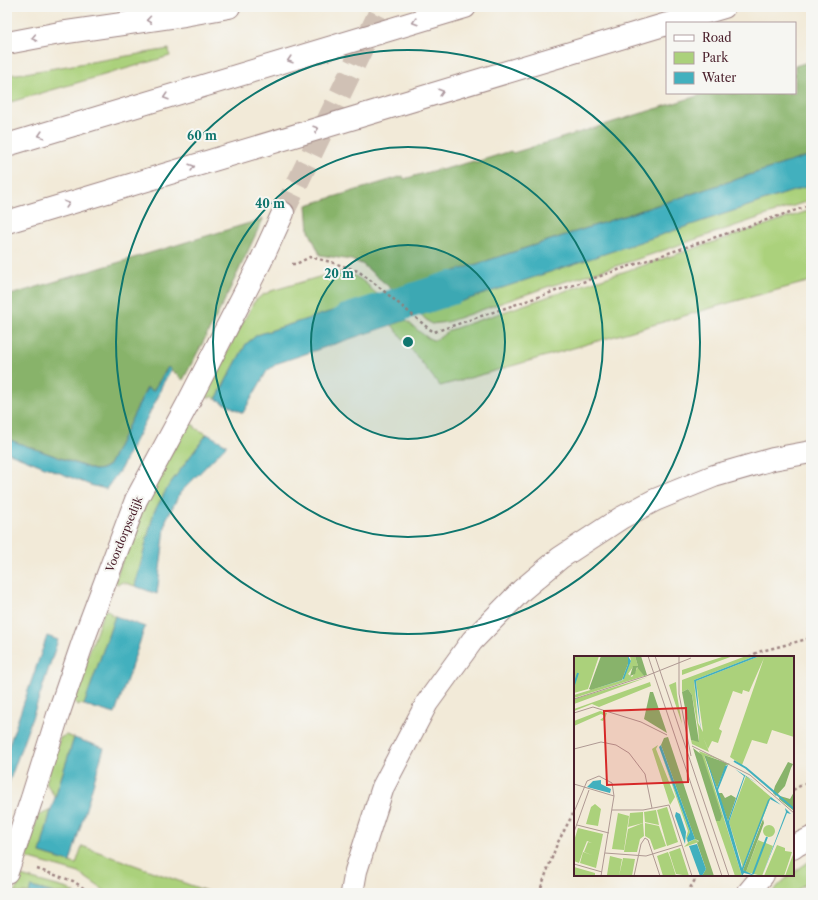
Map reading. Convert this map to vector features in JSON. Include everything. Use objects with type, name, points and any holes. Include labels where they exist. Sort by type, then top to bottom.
[{"type":"main road","points":[[7,43],[60,33],[229,7]]},
{"type":"main road","points":[[7,145],[465,7]]},
{"type":"main road","points":[[674,22],[724,7]]},
{"type":"main road","points":[[7,222],[666,24]]},
{"type":"main road","name":"Voordorpsedijk","points":[[9,867],[86,633],[136,500],[261,261],[283,213]]},
{"type":"main road","points":[[352,893],[356,871],[383,787],[427,703],[472,641],[522,590],[560,558],[621,518],[655,500],[714,476],[772,459],[811,452]]},
{"type":"main road","points":[[794,847],[797,844],[811,838]]},
{"type":"main road","points":[[748,893],[762,876]]},
{"type":"path","points":[[261,261],[281,264],[296,264],[310,257],[358,271],[434,332],[811,205]]},
{"type":"path","points":[[751,656],[758,652],[811,638]]},
{"type":"path","points":[[794,789],[811,782]]},
{"type":"path","points":[[539,893],[557,844],[574,812]]},
{"type":"path","points":[[9,867],[73,881],[91,893]]},
{"type":"path","points":[[687,893],[697,876]]},
{"type":"green space","points":[[169,49],[170,56],[7,103],[7,75]]},
{"type":"green space","points":[[811,61],[811,155],[394,291],[362,264],[351,260],[320,255],[309,231],[307,205],[403,176],[404,179],[439,169],[441,170],[474,161],[476,162],[511,151],[513,153],[704,94],[796,94],[796,66]]},
{"type":"green space","points":[[811,185],[811,200],[629,262],[547,287],[447,322],[431,324],[421,315],[497,289]]},
{"type":"green space","points":[[811,210],[811,281],[732,302],[477,376],[440,386],[392,325],[406,320],[425,336],[436,340],[450,330]]},
{"type":"green space","points":[[263,219],[221,308],[183,380],[168,367],[153,392],[147,388],[109,465],[102,469],[95,470],[7,439],[7,296]]},
{"type":"green space","points":[[336,272],[350,274],[358,278],[379,296],[257,335],[246,344],[216,399],[211,396],[210,398],[206,397],[205,392],[254,302],[261,296],[271,291]]},
{"type":"green space","points":[[191,424],[195,426],[195,428],[207,434],[169,485],[154,512],[135,586],[122,582],[117,584],[115,581],[142,506],[187,425]]},
{"type":"green space","points":[[108,610],[111,615],[115,616],[84,705],[79,705],[72,700],[104,611]]},
{"type":"green space","points":[[66,735],[74,738],[55,797],[46,783],[60,738]]},
{"type":"green space","points":[[51,810],[40,853],[76,864],[82,846],[212,893],[108,893],[79,873],[27,858],[38,814],[40,815]]},
{"type":"green space","points":[[811,860],[811,880],[796,893],[772,893],[789,876],[794,876],[794,872]]},
{"type":"green space","points":[[21,876],[68,889],[75,893],[54,893],[31,887],[29,893],[15,893]]},
{"type":"water","points":[[811,155],[811,185],[421,315],[394,291]]},
{"type":"water","points":[[379,296],[406,320],[278,363],[267,371],[243,413],[216,399],[246,344],[257,335]]},
{"type":"water","points":[[168,367],[171,370],[162,385],[159,395],[120,470],[106,489],[90,485],[7,452],[7,439],[94,470],[109,465],[147,388],[153,391]]},
{"type":"water","points":[[207,434],[227,445],[180,493],[166,520],[157,594],[135,586],[154,512],[169,485]]},
{"type":"water","points":[[115,616],[145,627],[115,714],[84,705]]},
{"type":"water","points":[[47,636],[58,640],[7,788],[7,751]]},
{"type":"water","points":[[74,738],[104,748],[70,862],[40,853],[51,810]]},
{"type":"water","points":[[31,887],[54,893],[29,893]]},
{"type":"pier","points":[[393,290],[423,317],[420,317],[393,292]]},
{"type":"pier","points":[[378,294],[381,294],[408,319],[408,321]]},
{"type":"waterway","points":[[347,321],[451,288]]},
{"type":"tunnel","points":[[283,213],[382,7]]}]
